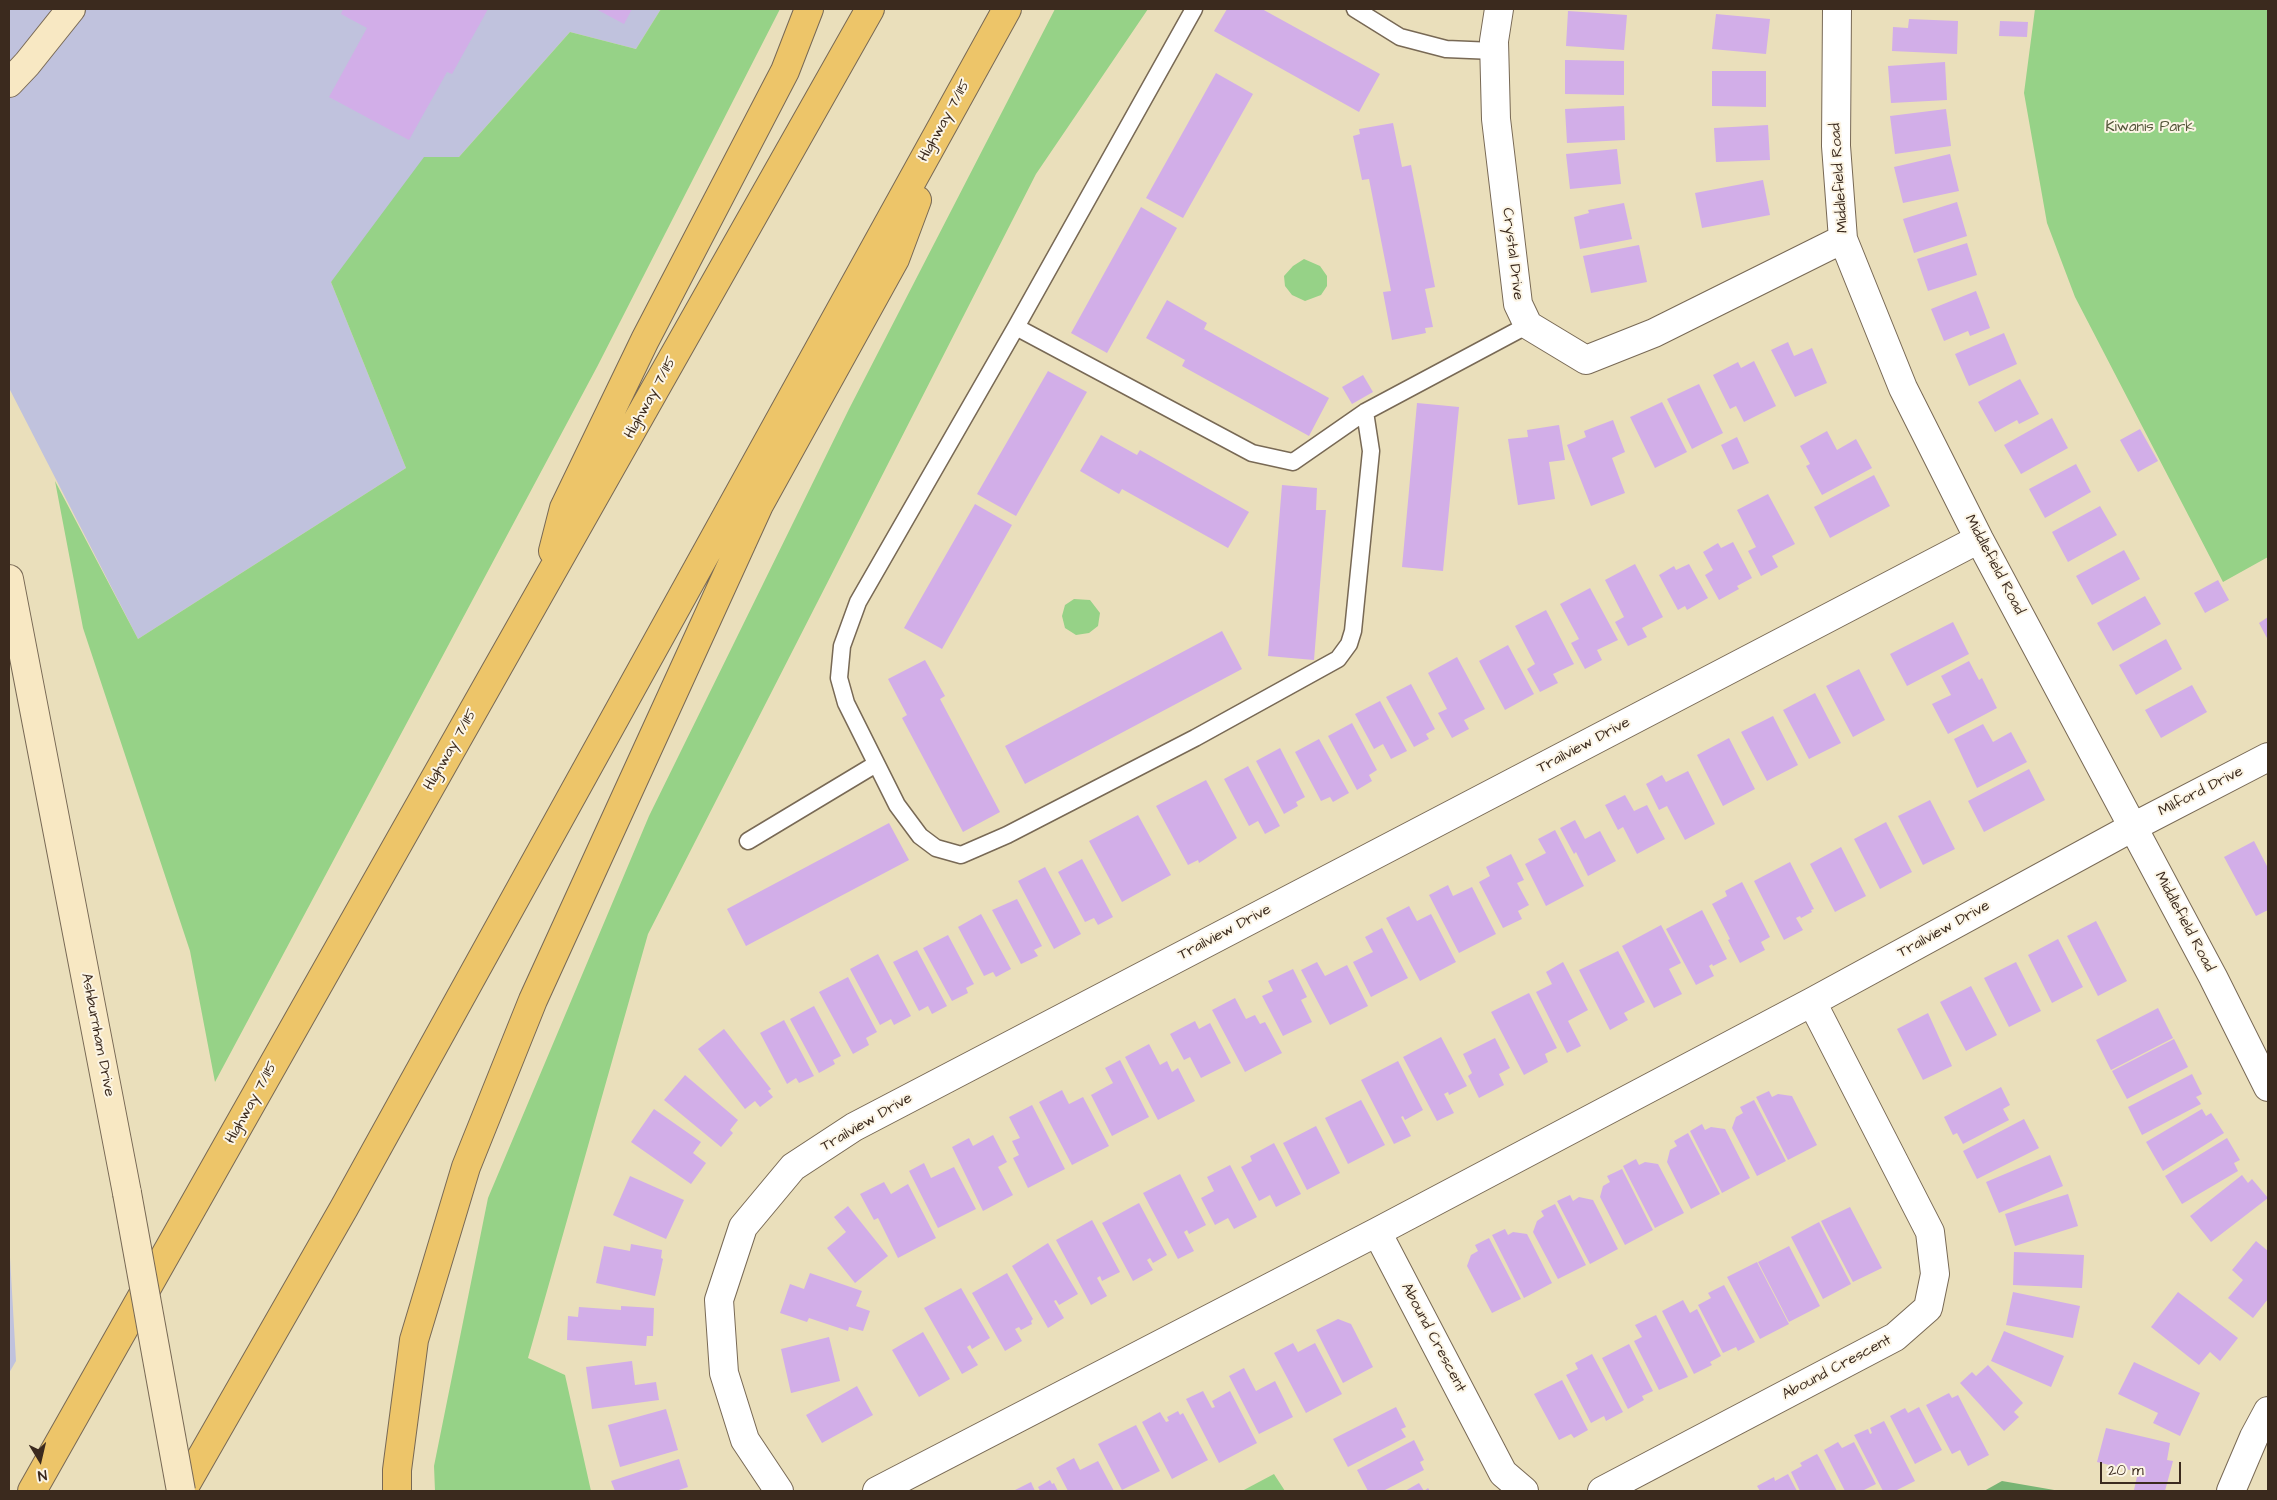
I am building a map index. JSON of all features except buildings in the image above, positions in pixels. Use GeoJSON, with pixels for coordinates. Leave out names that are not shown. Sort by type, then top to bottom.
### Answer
{"type":"FeatureCollection","features":[{"type":"Feature","properties":{"kind":"highway"},"geometry":{"type":"LineString","coordinates":[[542,590],[564,508],[645,340],[785,71],[809,9]]}},
{"type":"Feature","properties":{"kind":"highway","name":"Highway 7/115"},"geometry":{"type":"LineString","coordinates":[[32,1491],[870,9]]}},
{"type":"Feature","properties":{"kind":"highway","name":"Highway 7/115"},"geometry":{"type":"LineString","coordinates":[[182,1491],[349,1200],[1007,9]]}},
{"type":"Feature","properties":{"kind":"highway"},"geometry":{"type":"LineString","coordinates":[[397,1491],[414,1340],[466,1167],[532,1000],[759,505],[895,259],[949,114]]}},
{"type":"Feature","properties":{"kind":"main road"},"geometry":{"type":"LineString","coordinates":[[9,83],[27,64],[71,9]]}},
{"type":"Feature","properties":{"kind":"main road","name":"Ashburnham Drive"},"geometry":{"type":"LineString","coordinates":[[9,579],[127,1193],[182,1491]]}},
{"type":"Feature","properties":{"kind":"street","name":"Crystal Drive"},"geometry":{"type":"LineString","coordinates":[[1499,9],[1494,52],[1496,119],[1518,304],[1528,325]]}},
{"type":"Feature","properties":{"kind":"street","name":"Middlefield Road"},"geometry":{"type":"LineString","coordinates":[[1837,9],[1836,146],[1843,239],[1903,388],[1979,539],[2213,977],[2268,1086]]}},
{"type":"Feature","properties":{"kind":"street"},"geometry":{"type":"LineString","coordinates":[[1528,325],[1586,360],[1654,333],[1843,239]]}},
{"type":"Feature","properties":{"kind":"street","name":"Trailview Drive"},"geometry":{"type":"LineString","coordinates":[[779,1491],[745,1440],[742,1432],[724,1373],[719,1300],[743,1227],[793,1167],[854,1127],[1979,539]]}},
{"type":"Feature","properties":{"kind":"street","name":"Milford Drive"},"geometry":{"type":"LineString","coordinates":[[2133,827],[2268,757]]}},
{"type":"Feature","properties":{"kind":"street","name":"Trailview Drive"},"geometry":{"type":"LineString","coordinates":[[877,1491],[1377,1232],[1812,1002],[2133,827]]}},
{"type":"Feature","properties":{"kind":"street","name":"Abound Crescent"},"geometry":{"type":"LineString","coordinates":[[1602,1491],[1895,1337],[1928,1308],[1935,1274],[1930,1232],[1812,1002]]}},
{"type":"Feature","properties":{"kind":"street","name":"Abound Crescent"},"geometry":{"type":"LineString","coordinates":[[1377,1232],[1503,1472],[1524,1491]]}},
{"type":"Feature","properties":{"kind":"street"},"geometry":{"type":"LineString","coordinates":[[2231,1491],[2254,1437],[2268,1411]]}},
{"type":"Feature","properties":{"kind":"lane"},"geometry":{"type":"LineString","coordinates":[[1194,9],[1016,327],[858,602],[842,646],[839,678],[846,703],[896,805],[920,836],[936,848],[961,855],[1007,836],[1195,738],[1338,659],[1349,644],[1353,631],[1371,451],[1366,412]]}},
{"type":"Feature","properties":{"kind":"lane"},"geometry":{"type":"LineString","coordinates":[[1355,9],[1400,37],[1446,50],[1494,52]]}},
{"type":"Feature","properties":{"kind":"lane"},"geometry":{"type":"LineString","coordinates":[[1016,327],[1252,453],[1293,462],[1366,412],[1528,325]]}},
{"type":"Feature","properties":{"kind":"lane"},"geometry":{"type":"LineString","coordinates":[[748,841],[876,764]]}},
{"type":"Feature","properties":{"kind":"shaded area"},"geometry":{"type":"Polygon","coordinates":[[[9,9],[661,9],[636,49],[570,32],[459,157],[331,282],[406,468],[138,639],[9,388],[9,9]]]}},
{"type":"Feature","properties":{"kind":"shaded area"},"geometry":{"type":"Polygon","coordinates":[[[9,1240],[16,1361],[9,1373],[9,1240]]]}},
{"type":"Feature","properties":{"kind":"green space"},"geometry":{"type":"Polygon","coordinates":[[[661,9],[780,9],[597,367],[215,1082],[190,951],[83,628],[55,481],[138,639],[406,468],[331,282],[424,157],[459,157],[570,32],[636,49],[661,9]]]}},
{"type":"Feature","properties":{"kind":"green space"},"geometry":{"type":"Polygon","coordinates":[[[1055,9],[1148,9],[1036,174],[648,934],[528,1358],[565,1375],[591,1491],[435,1491],[434,1466],[488,1198],[649,816],[849,409],[1055,9]]]}},
{"type":"Feature","properties":{"kind":"green space","name":"Kiwanis Park"},"geometry":{"type":"Polygon","coordinates":[[[2035,9],[2268,9],[2268,557],[2223,582],[2075,297],[2047,223],[2024,93],[2035,9]]]}},
{"type":"Feature","properties":{"kind":"green space"},"geometry":{"type":"Polygon","coordinates":[[[1304,259],[1320,266],[1327,276],[1327,286],[1321,295],[1305,301],[1292,295],[1285,286],[1284,276],[1293,266],[1304,259]]]}},
{"type":"Feature","properties":{"kind":"green space"},"geometry":{"type":"Polygon","coordinates":[[[1074,599],[1090,600],[1100,613],[1098,626],[1089,633],[1076,635],[1065,628],[1062,616],[1065,605],[1074,599]]]}},
{"type":"Feature","properties":{"kind":"green space"},"geometry":{"type":"Polygon","coordinates":[[[1274,1474],[1285,1491],[1242,1491],[1274,1474]]]}},
{"type":"Feature","properties":{"kind":"green space"},"geometry":{"type":"Polygon","coordinates":[[[2002,1481],[2060,1491],[1984,1491],[2002,1481]]]}}]}
